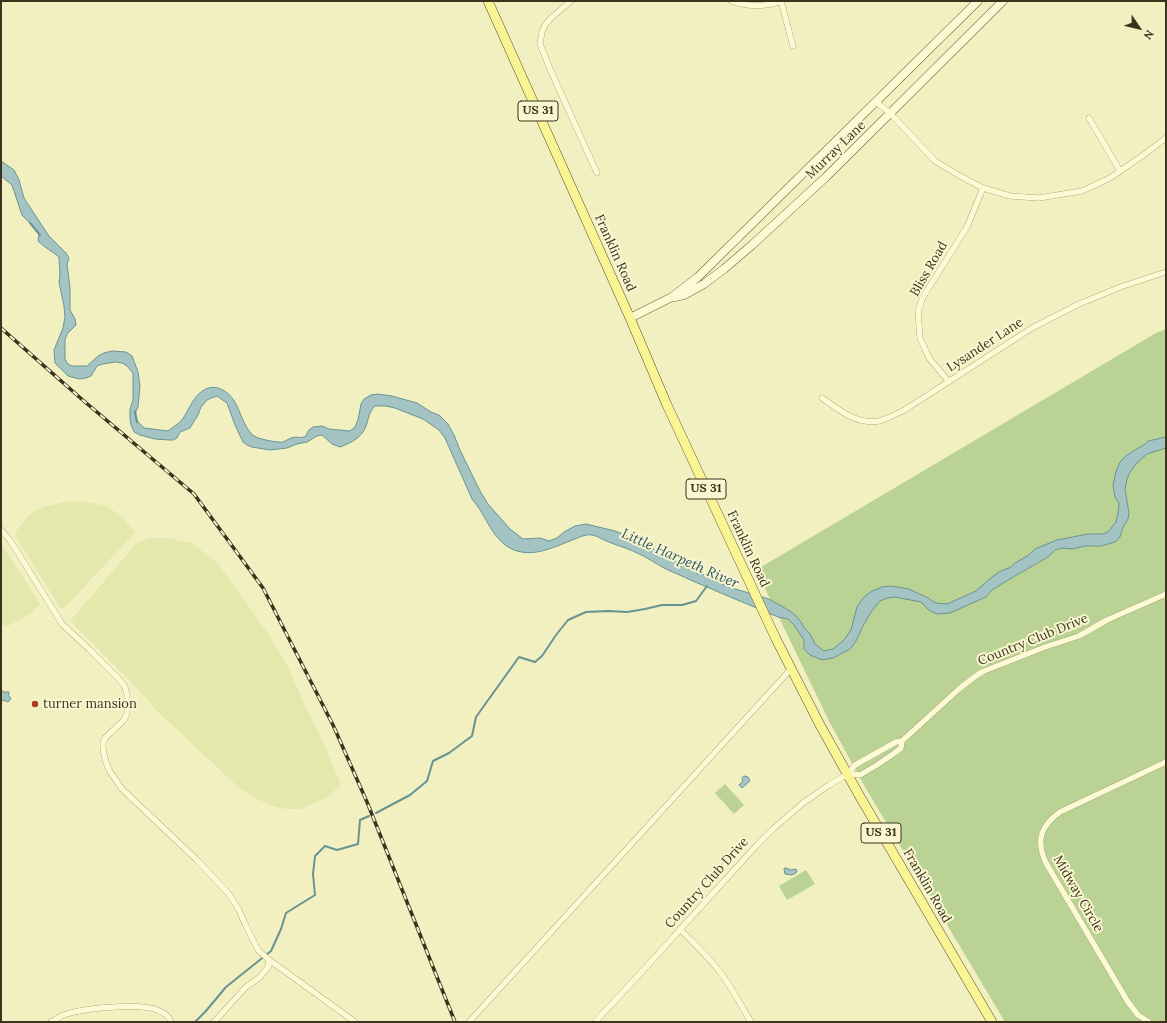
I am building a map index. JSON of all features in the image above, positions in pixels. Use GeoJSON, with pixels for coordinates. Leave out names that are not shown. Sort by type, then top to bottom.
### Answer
{"type":"FeatureCollection","features":[{"type":"Feature","properties":{"kind":"main road","name":"Franklin Road"},"geometry":{"type":"LineString","coordinates":[[489,1],[630,318],[667,405],[776,640],[820,725],[912,887],[992,1022]]}},
{"type":"Feature","properties":{"kind":"main road","name":"Murray Lane"},"geometry":{"type":"LineString","coordinates":[[630,318],[672,297],[698,277],[774,200],[978,1]]}},
{"type":"Feature","properties":{"kind":"main road","name":"Murray Lane"},"geometry":{"type":"LineString","coordinates":[[672,297],[684,295],[704,284],[752,245],[826,177],[1003,1]]}},
{"type":"Feature","properties":{"kind":"street"},"geometry":{"type":"LineString","coordinates":[[571,1],[550,18],[542,32],[540,44],[597,173]]}},
{"type":"Feature","properties":{"kind":"street"},"geometry":{"type":"LineString","coordinates":[[731,1],[742,5],[771,5],[782,1],[793,46]]}},
{"type":"Feature","properties":{"kind":"street"},"geometry":{"type":"LineString","coordinates":[[876,102],[890,113],[935,160],[960,176],[983,188],[1010,196],[1039,198],[1082,191],[1110,178],[1166,138]]}},
{"type":"Feature","properties":{"kind":"street"},"geometry":{"type":"LineString","coordinates":[[1089,118],[1120,171]]}},
{"type":"Feature","properties":{"kind":"street","name":"Bliss Road"},"geometry":{"type":"LineString","coordinates":[[949,382],[929,358],[920,338],[918,311],[923,297],[967,227],[983,188]]}},
{"type":"Feature","properties":{"kind":"street","name":"Lysander Lane"},"geometry":{"type":"LineString","coordinates":[[822,398],[839,410],[861,421],[880,421],[903,411],[1032,328],[1079,304],[1123,286],[1166,272]]}},
{"type":"Feature","properties":{"kind":"street"},"geometry":{"type":"LineString","coordinates":[[1,530],[10,540],[62,624],[125,686],[127,694],[127,714],[124,720],[105,738],[103,743],[105,759],[109,770],[122,789],[196,859],[229,894],[239,910],[258,950],[268,959],[355,1022]]}},
{"type":"Feature","properties":{"kind":"street","name":"Country Club Drive"},"geometry":{"type":"LineString","coordinates":[[594,1022],[640,974],[757,845],[802,803],[848,774],[855,765],[896,742],[902,741],[959,689],[977,675],[1045,647],[1079,636],[1107,620],[1166,594]]}},
{"type":"Feature","properties":{"kind":"street"},"geometry":{"type":"LineString","coordinates":[[469,1022],[791,669]]}},
{"type":"Feature","properties":{"kind":"street","name":"Country Club Drive"},"geometry":{"type":"LineString","coordinates":[[848,774],[860,775],[877,765],[901,748],[902,741]]}},
{"type":"Feature","properties":{"kind":"street","name":"Midway Circle"},"geometry":{"type":"LineString","coordinates":[[1149,1022],[1138,1015],[1128,1002],[1046,863],[1040,841],[1045,826],[1051,818],[1060,812],[1166,762]]}},
{"type":"Feature","properties":{"kind":"street"},"geometry":{"type":"LineString","coordinates":[[680,929],[709,958],[720,972],[751,1022]]}},
{"type":"Feature","properties":{"kind":"street"},"geometry":{"type":"LineString","coordinates":[[214,1022],[246,988],[259,978],[265,971],[268,966],[268,959]]}},
{"type":"Feature","properties":{"kind":"street"},"geometry":{"type":"LineString","coordinates":[[51,1022],[64,1014],[86,1010],[113,1007],[137,1007],[157,1010],[165,1014],[171,1022]]}},
{"type":"Feature","properties":{"kind":"green space"},"geometry":{"type":"Polygon","coordinates":[[[1166,329],[1166,1022],[1005,1022],[865,787],[830,723],[756,570],[1156,333],[1166,329]]]}},
{"type":"Feature","properties":{"kind":"green space"},"geometry":{"type":"Polygon","coordinates":[[[82,501],[106,506],[124,519],[135,533],[64,608],[60,608],[16,537],[16,531],[33,512],[44,507],[64,502],[82,501]]]}},
{"type":"Feature","properties":{"kind":"green space"},"geometry":{"type":"Polygon","coordinates":[[[149,538],[167,538],[191,543],[217,562],[267,632],[288,667],[322,739],[341,785],[326,798],[302,809],[285,809],[255,798],[237,786],[156,710],[138,689],[70,621],[136,544],[149,538]]]}},
{"type":"Feature","properties":{"kind":"green space"},"geometry":{"type":"Polygon","coordinates":[[[1,543],[40,604],[30,614],[8,626],[1,625],[1,543]]]}},
{"type":"Feature","properties":{"kind":"green space"},"geometry":{"type":"Polygon","coordinates":[[[725,784],[744,805],[734,814],[715,793],[725,784]]]}},
{"type":"Feature","properties":{"kind":"green space"},"geometry":{"type":"Polygon","coordinates":[[[806,870],[815,884],[787,900],[779,886],[806,870]]]}},
{"type":"Feature","properties":{"kind":"water"},"geometry":{"type":"Polygon","coordinates":[[[1,161],[14,170],[19,180],[24,198],[49,236],[69,258],[67,264],[70,288],[70,310],[75,319],[76,325],[67,334],[65,340],[65,359],[68,364],[72,366],[87,366],[98,356],[112,351],[126,352],[132,356],[138,372],[140,386],[138,407],[135,413],[136,419],[144,428],[168,431],[182,420],[192,403],[202,391],[212,387],[218,388],[231,397],[245,424],[254,436],[277,442],[283,442],[293,437],[304,437],[313,427],[322,426],[329,429],[350,431],[355,427],[358,420],[361,404],[364,399],[371,395],[378,394],[392,396],[417,403],[439,415],[448,424],[480,491],[488,504],[510,529],[523,539],[540,538],[549,541],[557,538],[575,526],[586,524],[615,531],[633,538],[698,574],[708,575],[713,580],[732,588],[769,599],[790,611],[801,622],[815,644],[824,651],[833,649],[844,640],[851,630],[857,607],[863,598],[872,591],[882,587],[891,586],[909,589],[936,603],[947,604],[976,591],[999,572],[1011,567],[1035,549],[1057,540],[1088,534],[1103,534],[1108,532],[1116,522],[1118,513],[1119,503],[1115,497],[1113,485],[1120,462],[1127,455],[1148,441],[1166,437],[1166,448],[1147,454],[1130,472],[1125,489],[1129,513],[1128,519],[1123,527],[1120,537],[1115,542],[1101,546],[1085,546],[1073,549],[1063,548],[1055,550],[1048,557],[992,590],[986,597],[950,613],[937,614],[930,611],[921,602],[895,597],[887,598],[880,601],[871,612],[856,641],[850,649],[833,658],[822,660],[810,655],[804,649],[804,640],[788,619],[778,617],[666,569],[634,551],[596,536],[583,536],[553,548],[530,553],[514,550],[506,546],[500,541],[472,499],[445,438],[439,430],[423,419],[395,408],[375,406],[363,432],[353,441],[340,447],[332,444],[322,435],[317,436],[307,442],[287,448],[270,450],[247,445],[243,442],[227,403],[217,396],[207,400],[201,407],[190,428],[180,432],[177,438],[173,440],[155,439],[134,432],[130,419],[130,409],[133,400],[133,373],[127,366],[122,363],[115,362],[103,364],[97,366],[91,376],[79,379],[68,376],[55,363],[54,350],[63,328],[65,317],[59,282],[59,257],[38,241],[39,233],[22,215],[12,185],[1,176],[1,161]]]}},
{"type":"Feature","properties":{"kind":"water"},"geometry":{"type":"Polygon","coordinates":[[[1,690],[4,692],[9,692],[8,694],[11,699],[8,702],[1,700],[1,690]]]}},
{"type":"Feature","properties":{"kind":"water"},"geometry":{"type":"Polygon","coordinates":[[[744,776],[748,777],[750,781],[742,788],[739,785],[743,781],[742,779],[744,776]]]}},
{"type":"Feature","properties":{"kind":"water"},"geometry":{"type":"Polygon","coordinates":[[[786,868],[791,870],[796,869],[797,871],[792,875],[785,874],[784,869],[786,868]]]}},
{"type":"Feature","properties":{"kind":"waterway","name":"Little Harpeth River"},"geometry":{"type":"LineString","coordinates":[[30,223],[40,235]]}},
{"type":"Feature","properties":{"kind":"waterway","name":"Little Harpeth River"},"geometry":{"type":"LineString","coordinates":[[135,411],[137,422]]}},
{"type":"Feature","properties":{"kind":"waterway"},"geometry":{"type":"LineString","coordinates":[[376,813],[410,795],[427,781],[433,761],[449,753],[472,736],[476,717],[519,657],[535,662],[542,656],[568,620],[586,612],[627,612],[662,605],[682,605],[696,601],[707,586]]}},
{"type":"Feature","properties":{"kind":"waterway"},"geometry":{"type":"LineString","coordinates":[[195,1022],[226,987],[271,951],[281,929],[286,913],[315,895],[313,874],[315,856],[325,846],[337,850],[358,844],[360,820],[369,816]]}},
{"type":"Feature","properties":{"kind":"railway"},"geometry":{"type":"LineString","coordinates":[[1,328],[85,402],[194,494],[263,588],[333,725],[367,802],[455,1022]]}},
{"type":"Feature","properties":{"kind":"place","name":"turner mansion"},"geometry":{"type":"Point","coordinates":[35,704]}}]}
